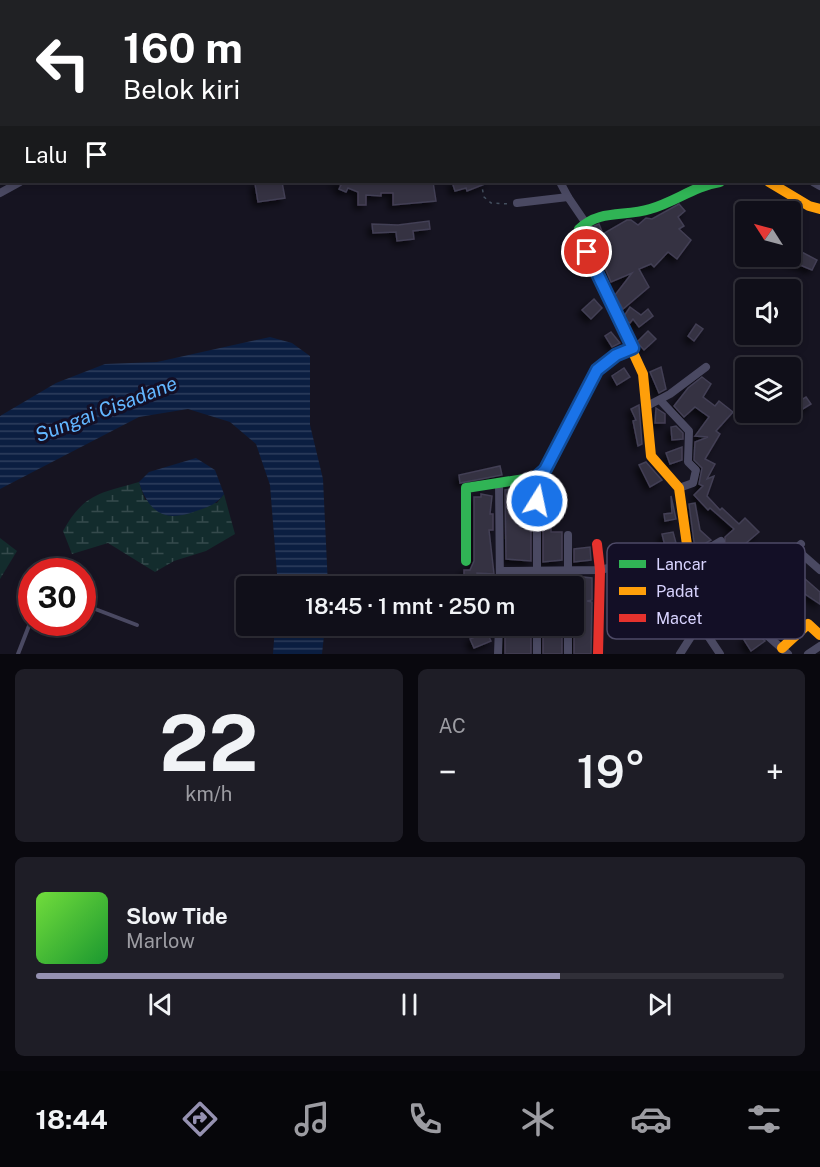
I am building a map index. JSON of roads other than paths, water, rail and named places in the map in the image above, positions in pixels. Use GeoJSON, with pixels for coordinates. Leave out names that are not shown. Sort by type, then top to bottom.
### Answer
{"type":"FeatureCollection","features":[{"type":"Feature","properties":{"kind":"street"},"geometry":{"type":"LineString","coordinates":[[0,193],[18,183]]}},
{"type":"Feature","properties":{"kind":"street"},"geometry":{"type":"LineString","coordinates":[[561,183],[585,222]]}},
{"type":"Feature","properties":{"kind":"street"},"geometry":{"type":"LineString","coordinates":[[686,543],[679,488],[651,456],[643,374],[633,348],[580,238],[579,229],[585,222],[603,214],[649,209],[696,185],[712,183]]}},
{"type":"Feature","properties":{"kind":"street"},"geometry":{"type":"LineString","coordinates":[[771,183],[809,206],[820,209]]}},
{"type":"Feature","properties":{"kind":"street"},"geometry":{"type":"LineString","coordinates":[[517,203],[568,197]]}},
{"type":"Feature","properties":{"kind":"street"},"geometry":{"type":"LineString","coordinates":[[466,561],[466,488],[537,477],[545,470],[597,370],[607,361],[633,348]]}},
{"type":"Feature","properties":{"kind":"street"},"geometry":{"type":"LineString","coordinates":[[646,406],[660,400],[706,367]]}},
{"type":"Feature","properties":{"kind":"street"},"geometry":{"type":"LineString","coordinates":[[660,400],[689,431],[688,461],[696,470],[693,483],[679,488]]}},
{"type":"Feature","properties":{"kind":"street"},"geometry":{"type":"LineString","coordinates":[[537,477],[537,576]]}},
{"type":"Feature","properties":{"kind":"street"},"geometry":{"type":"LineString","coordinates":[[499,482],[500,576]]}},
{"type":"Feature","properties":{"kind":"street"},"geometry":{"type":"LineString","coordinates":[[568,535],[568,576]]}},
{"type":"Feature","properties":{"kind":"street"},"geometry":{"type":"LineString","coordinates":[[716,543],[721,541]]}},
{"type":"Feature","properties":{"kind":"street"},"geometry":{"type":"LineString","coordinates":[[597,544],[600,570],[598,654]]}},
{"type":"Feature","properties":{"kind":"street"},"geometry":{"type":"LineString","coordinates":[[805,553],[820,570]]}},
{"type":"Feature","properties":{"kind":"street"},"geometry":{"type":"LineString","coordinates":[[500,571],[607,568]]}},
{"type":"Feature","properties":{"kind":"street"},"geometry":{"type":"LineString","coordinates":[[805,628],[808,624],[820,635]]}},
{"type":"Feature","properties":{"kind":"street"},"geometry":{"type":"LineString","coordinates":[[498,654],[499,636]]}},
{"type":"Feature","properties":{"kind":"street"},"geometry":{"type":"LineString","coordinates":[[537,636],[537,654]]}},
{"type":"Feature","properties":{"kind":"street"},"geometry":{"type":"LineString","coordinates":[[568,636],[568,654]]}},
{"type":"Feature","properties":{"kind":"street"},"geometry":{"type":"LineString","coordinates":[[680,654],[688,639]]}},
{"type":"Feature","properties":{"kind":"street"},"geometry":{"type":"LineString","coordinates":[[708,639],[720,654]]}},
{"type":"Feature","properties":{"kind":"street"},"geometry":{"type":"LineString","coordinates":[[771,639],[785,651],[795,639]]}},
{"type":"Feature","properties":{"kind":"street"},"geometry":{"type":"LineString","coordinates":[[808,654],[820,646]]}},
{"type":"Feature","properties":{"kind":"lane"},"geometry":{"type":"LineString","coordinates":[[96,609],[137,625]]}},
{"type":"Feature","properties":{"kind":"lane"},"geometry":{"type":"LineString","coordinates":[[18,654],[25,636]]}},
{"type":"Feature","properties":{"kind":"water","name":"Sungai Cisadane"},"geometry":{"type":"Polygon","coordinates":[[[270,337],[292,343],[310,356],[310,425],[323,479],[328,576],[277,576],[270,485],[256,444],[230,422],[188,409],[139,417],[0,489],[0,416],[56,383],[105,364],[157,362],[270,337]]]}},
{"type":"Feature","properties":{"kind":"water"},"geometry":{"type":"Polygon","coordinates":[[[196,458],[215,470],[224,494],[221,498],[208,507],[175,516],[160,513],[153,508],[139,482],[149,472],[196,458]]]}},
{"type":"Feature","properties":{"kind":"water"},"geometry":{"type":"Polygon","coordinates":[[[274,636],[324,636],[322,654],[273,654],[274,636]]]}}]}
